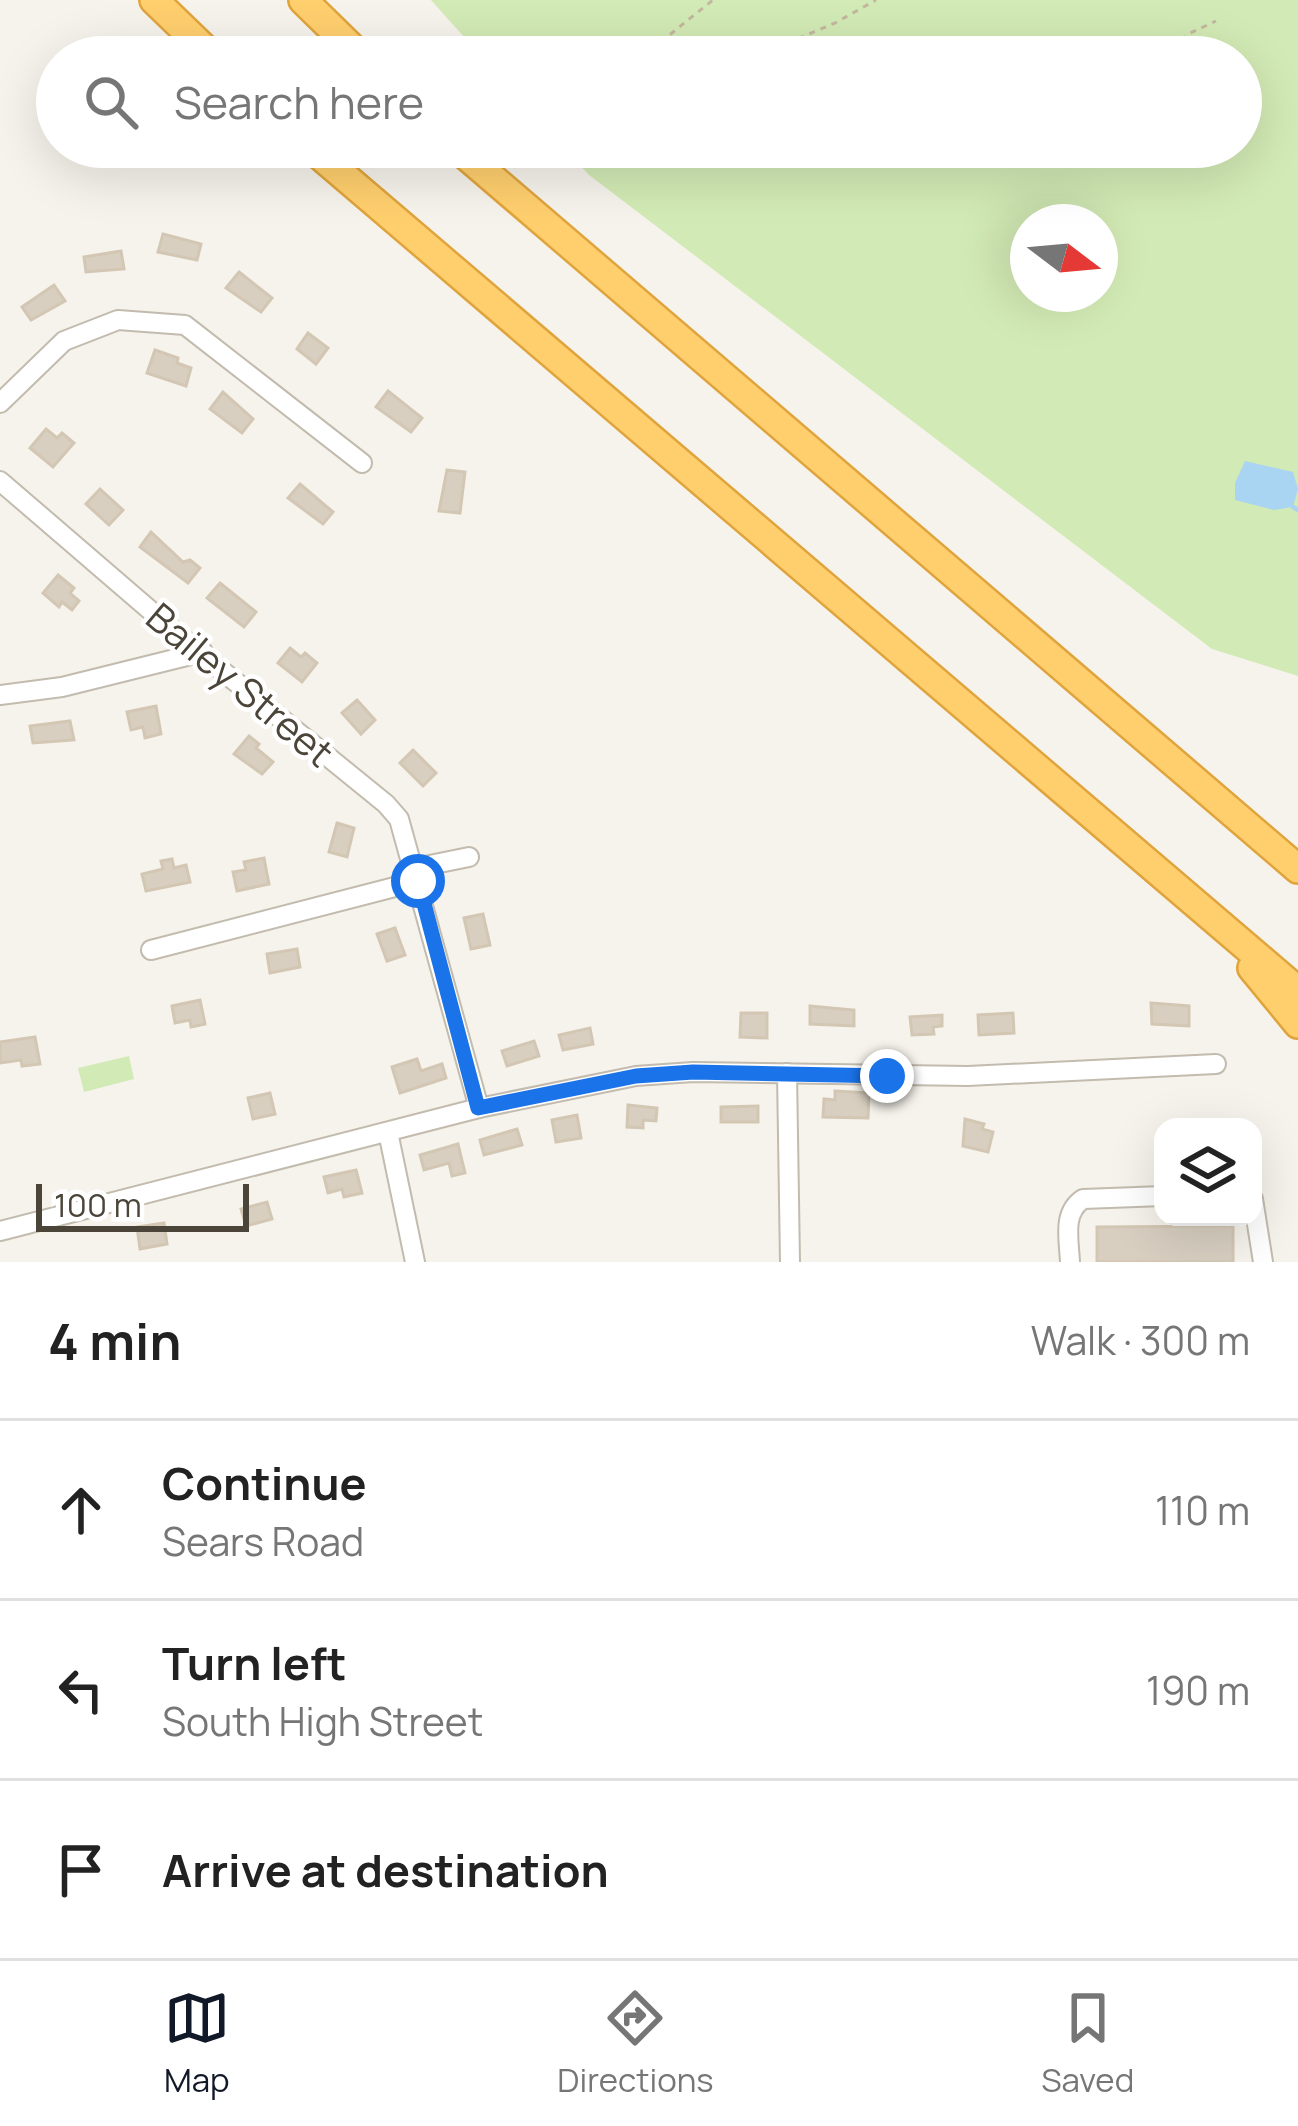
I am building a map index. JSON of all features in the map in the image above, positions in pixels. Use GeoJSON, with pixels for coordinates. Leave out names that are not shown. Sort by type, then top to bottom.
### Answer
{"type":"FeatureCollection","features":[{"type":"Feature","properties":{"kind":"highway"},"geometry":{"type":"LineString","coordinates":[[154,0],[191,36]]}},
{"type":"Feature","properties":{"kind":"highway"},"geometry":{"type":"LineString","coordinates":[[303,0],[340,36]]}},
{"type":"Feature","properties":{"kind":"highway"},"geometry":{"type":"LineString","coordinates":[[335,168],[1298,991]]}},
{"type":"Feature","properties":{"kind":"highway"},"geometry":{"type":"LineString","coordinates":[[480,168],[1298,869]]}},
{"type":"Feature","properties":{"kind":"highway"},"geometry":{"type":"LineString","coordinates":[[1212,917],[1298,1024]]}},
{"type":"Feature","properties":{"kind":"street"},"geometry":{"type":"LineString","coordinates":[[0,403],[64,341],[118,320],[185,325],[362,463]]}},
{"type":"Feature","properties":{"kind":"street","name":"Bailey Street"},"geometry":{"type":"LineString","coordinates":[[0,481],[386,804],[398,819],[478,1108]]}},
{"type":"Feature","properties":{"kind":"street"},"geometry":{"type":"LineString","coordinates":[[0,695],[62,687],[202,652]]}},
{"type":"Feature","properties":{"kind":"street"},"geometry":{"type":"LineString","coordinates":[[151,950],[469,857]]}},
{"type":"Feature","properties":{"kind":"street"},"geometry":{"type":"LineString","coordinates":[[0,1231],[478,1108],[636,1076],[968,1076],[1216,1064]]}},
{"type":"Feature","properties":{"kind":"street"},"geometry":{"type":"LineString","coordinates":[[787,1073],[790,1262]]}},
{"type":"Feature","properties":{"kind":"street"},"geometry":{"type":"LineString","coordinates":[[388,1132],[415,1262]]}},
{"type":"Feature","properties":{"kind":"street"},"geometry":{"type":"LineString","coordinates":[[1070,1262],[1068,1219],[1073,1206],[1083,1199],[1154,1196]]}},
{"type":"Feature","properties":{"kind":"street"},"geometry":{"type":"LineString","coordinates":[[1258,1226],[1264,1262]]}},
{"type":"Feature","properties":{"kind":"path"},"geometry":{"type":"LineString","coordinates":[[668,36],[713,0]]}},
{"type":"Feature","properties":{"kind":"path"},"geometry":{"type":"LineString","coordinates":[[805,36],[876,0]]}},
{"type":"Feature","properties":{"kind":"path"},"geometry":{"type":"LineString","coordinates":[[1187,36],[1216,21]]}},
{"type":"Feature","properties":{"kind":"green space"},"geometry":{"type":"Polygon","coordinates":[[[431,0],[1298,0],[1298,676],[1212,649],[582,168],[1262,168],[1262,36],[463,36],[431,0]]]}},
{"type":"Feature","properties":{"kind":"green space"},"geometry":{"type":"Polygon","coordinates":[[[129,1056],[134,1079],[84,1092],[78,1068],[129,1056]]]}},
{"type":"Feature","properties":{"kind":"water"},"geometry":{"type":"Polygon","coordinates":[[[1245,461],[1293,472],[1298,489],[1293,507],[1274,510],[1235,500],[1235,483],[1245,461]]]}},
{"type":"Feature","properties":{"kind":"building"},"geometry":{"type":"Polygon","coordinates":[[[163,234],[201,244],[197,260],[158,252],[163,234]]]}},
{"type":"Feature","properties":{"kind":"building"},"geometry":{"type":"Polygon","coordinates":[[[121,251],[124,269],[86,272],[84,257],[121,251]]]}},
{"type":"Feature","properties":{"kind":"building"},"geometry":{"type":"Polygon","coordinates":[[[239,272],[272,298],[261,312],[226,288],[239,272]]]}},
{"type":"Feature","properties":{"kind":"building"},"geometry":{"type":"Polygon","coordinates":[[[54,285],[65,301],[31,320],[22,307],[54,285]]]}},
{"type":"Feature","properties":{"kind":"building"},"geometry":{"type":"Polygon","coordinates":[[[308,333],[328,348],[316,364],[297,349],[308,333]]]}},
{"type":"Feature","properties":{"kind":"building"},"geometry":{"type":"Polygon","coordinates":[[[155,350],[191,368],[186,386],[147,373],[155,350]]]}},
{"type":"Feature","properties":{"kind":"building"},"geometry":{"type":"Polygon","coordinates":[[[388,391],[422,418],[411,432],[376,407],[388,391]]]}},
{"type":"Feature","properties":{"kind":"building"},"geometry":{"type":"Polygon","coordinates":[[[223,392],[253,419],[242,433],[210,409],[223,392]]]}},
{"type":"Feature","properties":{"kind":"building"},"geometry":{"type":"Polygon","coordinates":[[[46,429],[74,443],[53,467],[30,448],[46,429]]]}},
{"type":"Feature","properties":{"kind":"building"},"geometry":{"type":"Polygon","coordinates":[[[447,470],[465,472],[460,513],[439,511],[447,470]]]}},
{"type":"Feature","properties":{"kind":"building"},"geometry":{"type":"Polygon","coordinates":[[[300,484],[333,512],[323,524],[288,498],[300,484]]]}},
{"type":"Feature","properties":{"kind":"building"},"geometry":{"type":"Polygon","coordinates":[[[100,489],[123,510],[109,525],[86,504],[100,489]]]}},
{"type":"Feature","properties":{"kind":"building"},"geometry":{"type":"Polygon","coordinates":[[[151,532],[183,562],[190,560],[200,568],[188,583],[140,547],[151,532]]]}},
{"type":"Feature","properties":{"kind":"building"},"geometry":{"type":"Polygon","coordinates":[[[58,575],[74,588],[70,593],[79,601],[72,610],[62,602],[59,607],[43,593],[58,575]]]}},
{"type":"Feature","properties":{"kind":"building"},"geometry":{"type":"Polygon","coordinates":[[[220,583],[256,612],[244,627],[207,598],[220,583]]]}},
{"type":"Feature","properties":{"kind":"building"},"geometry":{"type":"Polygon","coordinates":[[[290,648],[317,663],[302,682],[278,663],[290,648]]]}},
{"type":"Feature","properties":{"kind":"building"},"geometry":{"type":"Polygon","coordinates":[[[357,700],[375,720],[361,734],[342,713],[357,700]]]}},
{"type":"Feature","properties":{"kind":"building"},"geometry":{"type":"Polygon","coordinates":[[[156,706],[161,734],[145,738],[143,727],[131,730],[127,712],[156,706]]]}},
{"type":"Feature","properties":{"kind":"building"},"geometry":{"type":"Polygon","coordinates":[[[70,721],[74,740],[33,743],[30,726],[70,721]]]}},
{"type":"Feature","properties":{"kind":"building"},"geometry":{"type":"Polygon","coordinates":[[[249,736],[273,762],[262,774],[234,754],[249,736]]]}},
{"type":"Feature","properties":{"kind":"building"},"geometry":{"type":"Polygon","coordinates":[[[413,750],[436,773],[423,786],[400,763],[413,750]]]}},
{"type":"Feature","properties":{"kind":"building"},"geometry":{"type":"Polygon","coordinates":[[[337,823],[354,828],[347,857],[329,852],[337,823]]]}},
{"type":"Feature","properties":{"kind":"building"},"geometry":{"type":"Polygon","coordinates":[[[264,858],[269,884],[237,891],[233,872],[246,870],[244,862],[264,858]]]}},
{"type":"Feature","properties":{"kind":"building"},"geometry":{"type":"Polygon","coordinates":[[[172,859],[174,868],[186,865],[190,882],[146,891],[142,874],[163,869],[161,861],[172,859]]]}},
{"type":"Feature","properties":{"kind":"building"},"geometry":{"type":"Polygon","coordinates":[[[483,914],[490,945],[471,949],[464,918],[483,914]]]}},
{"type":"Feature","properties":{"kind":"building"},"geometry":{"type":"Polygon","coordinates":[[[395,928],[405,955],[387,961],[377,934],[395,928]]]}},
{"type":"Feature","properties":{"kind":"building"},"geometry":{"type":"Polygon","coordinates":[[[297,949],[300,967],[270,973],[267,954],[297,949]]]}},
{"type":"Feature","properties":{"kind":"building"},"geometry":{"type":"Polygon","coordinates":[[[200,1000],[205,1024],[175,1023],[172,1006],[200,1000]]]}},
{"type":"Feature","properties":{"kind":"building"},"geometry":{"type":"Polygon","coordinates":[[[1151,1003],[1189,1006],[1189,1026],[1152,1024],[1151,1003]]]}},
{"type":"Feature","properties":{"kind":"building"},"geometry":{"type":"Polygon","coordinates":[[[810,1006],[854,1010],[854,1026],[810,1024],[810,1006]]]}},
{"type":"Feature","properties":{"kind":"building"},"geometry":{"type":"Polygon","coordinates":[[[741,1013],[767,1013],[767,1038],[740,1037],[741,1013]]]}},
{"type":"Feature","properties":{"kind":"building"},"geometry":{"type":"Polygon","coordinates":[[[1013,1013],[1014,1033],[979,1035],[978,1015],[1013,1013]]]}},
{"type":"Feature","properties":{"kind":"building"},"geometry":{"type":"Polygon","coordinates":[[[942,1015],[942,1026],[933,1027],[934,1034],[912,1035],[910,1017],[942,1015]]]}},
{"type":"Feature","properties":{"kind":"building"},"geometry":{"type":"Polygon","coordinates":[[[590,1028],[593,1044],[563,1050],[559,1035],[590,1028]]]}},
{"type":"Feature","properties":{"kind":"building"},"geometry":{"type":"Polygon","coordinates":[[[35,1037],[40,1064],[0,1063],[0,1042],[35,1037]]]}},
{"type":"Feature","properties":{"kind":"building"},"geometry":{"type":"Polygon","coordinates":[[[534,1041],[539,1056],[507,1066],[502,1051],[534,1041]]]}},
{"type":"Feature","properties":{"kind":"building"},"geometry":{"type":"Polygon","coordinates":[[[417,1059],[421,1071],[442,1064],[446,1078],[400,1093],[392,1067],[417,1059]]]}},
{"type":"Feature","properties":{"kind":"building"},"geometry":{"type":"Polygon","coordinates":[[[835,1091],[869,1093],[868,1118],[823,1117],[824,1099],[835,1100],[835,1091]]]}},
{"type":"Feature","properties":{"kind":"building"},"geometry":{"type":"Polygon","coordinates":[[[270,1093],[275,1114],[253,1119],[248,1098],[270,1093]]]}},
{"type":"Feature","properties":{"kind":"building"},"geometry":{"type":"Polygon","coordinates":[[[628,1105],[657,1108],[656,1121],[643,1120],[643,1128],[627,1127],[628,1105]]]}},
{"type":"Feature","properties":{"kind":"building"},"geometry":{"type":"Polygon","coordinates":[[[758,1106],[758,1122],[721,1122],[721,1107],[758,1106]]]}},
{"type":"Feature","properties":{"kind":"building"},"geometry":{"type":"Polygon","coordinates":[[[577,1115],[581,1138],[556,1142],[552,1120],[577,1115]]]}},
{"type":"Feature","properties":{"kind":"building"},"geometry":{"type":"Polygon","coordinates":[[[965,1119],[993,1132],[988,1152],[963,1146],[965,1119]]]}},
{"type":"Feature","properties":{"kind":"building"},"geometry":{"type":"Polygon","coordinates":[[[517,1129],[522,1145],[484,1155],[480,1140],[517,1129]]]}},
{"type":"Feature","properties":{"kind":"building"},"geometry":{"type":"Polygon","coordinates":[[[458,1144],[465,1173],[452,1176],[449,1163],[424,1170],[420,1155],[458,1144]]]}},
{"type":"Feature","properties":{"kind":"building"},"geometry":{"type":"Polygon","coordinates":[[[356,1170],[362,1193],[344,1197],[342,1189],[328,1193],[324,1177],[356,1170]]]}},
{"type":"Feature","properties":{"kind":"building"},"geometry":{"type":"Polygon","coordinates":[[[267,1202],[272,1219],[246,1226],[241,1209],[267,1202]]]}},
{"type":"Feature","properties":{"kind":"building"},"geometry":{"type":"Polygon","coordinates":[[[164,1223],[167,1244],[140,1249],[137,1227],[164,1223]]]}},
{"type":"Feature","properties":{"kind":"building"},"geometry":{"type":"Polygon","coordinates":[[[1233,1226],[1233,1262],[1097,1262],[1097,1227],[1233,1226]]]}},
{"type":"Feature","properties":{"kind":"waterway"},"geometry":{"type":"LineString","coordinates":[[1293,507],[1298,510]]}},
{"type":"Feature","properties":{"kind":"route"},"geometry":{"type":"LineString","coordinates":[[418,881],[478,1108],[636,1076],[693,1072],[887,1076]]}}]}
